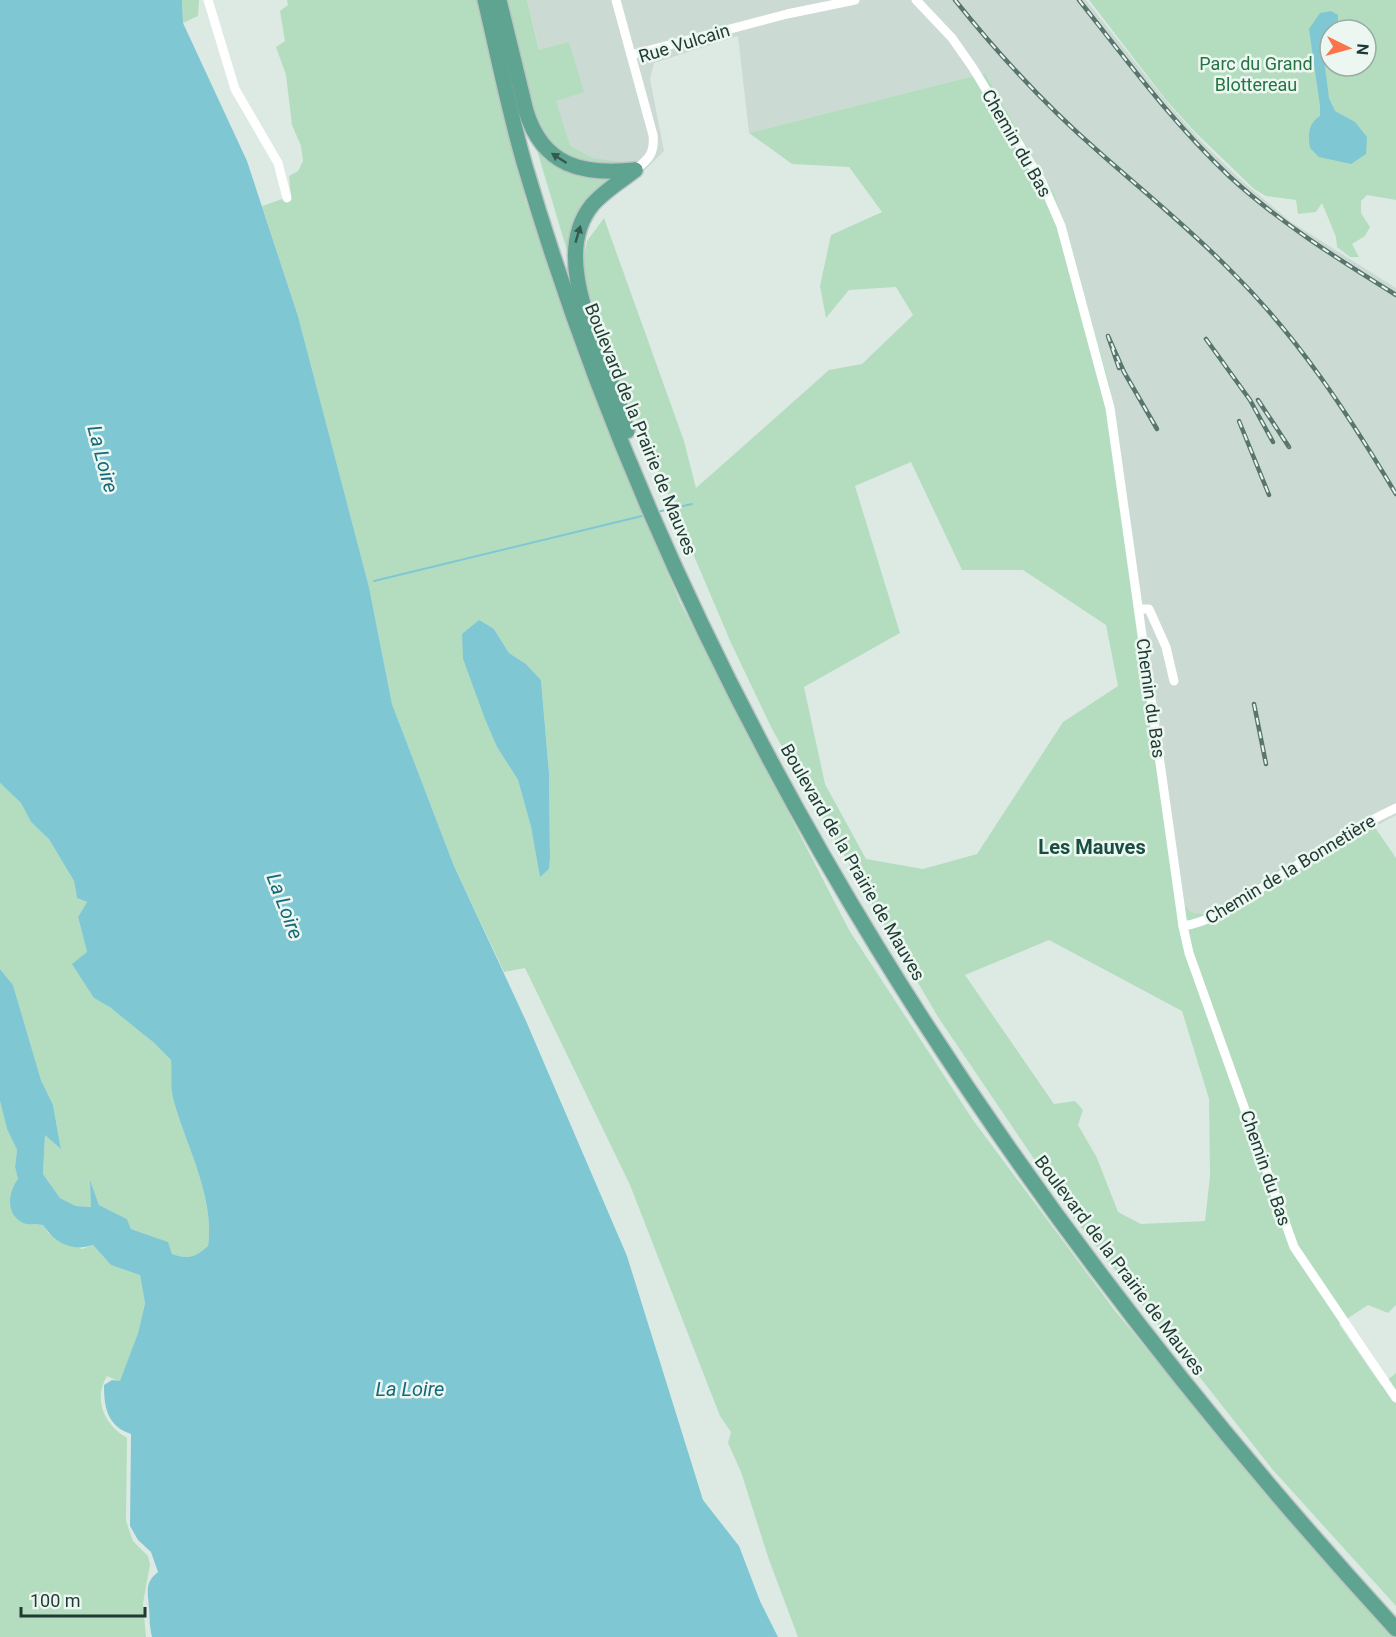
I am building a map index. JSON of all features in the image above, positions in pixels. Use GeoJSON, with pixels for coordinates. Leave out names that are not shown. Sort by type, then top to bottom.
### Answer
{"type":"FeatureCollection","features":[{"type":"Feature","properties":{"kind":"main road","name":"Boulevard de la Prairie de Mauves"},"geometry":{"type":"LineString","coordinates":[[485,0],[524,162],[566,294],[599,386],[652,515],[693,606],[788,791],[903,990],[956,1073],[1079,1248],[1211,1416],[1396,1629]]}},
{"type":"Feature","properties":{"kind":"main road","name":"Boulevard de la Prairie de Mauves"},"geometry":{"type":"LineString","coordinates":[[497,0],[525,130],[574,292],[627,431],[701,600],[767,733],[874,924],[958,1059],[1030,1165],[1150,1325],[1218,1411],[1396,1614]]}},
{"type":"Feature","properties":{"kind":"main road"},"geometry":{"type":"LineString","coordinates":[[497,0],[530,127],[543,146],[562,161],[586,170],[607,173],[635,170]]}},
{"type":"Feature","properties":{"kind":"main road"},"geometry":{"type":"LineString","coordinates":[[627,431],[580,291],[575,248],[580,226],[592,205],[635,170]]}},
{"type":"Feature","properties":{"kind":"street"},"geometry":{"type":"LineString","coordinates":[[208,0],[236,89],[278,163],[287,198]]}},
{"type":"Feature","properties":{"kind":"street"},"geometry":{"type":"LineString","coordinates":[[616,0],[631,55]]}},
{"type":"Feature","properties":{"kind":"street","name":"Rue Vulcain"},"geometry":{"type":"LineString","coordinates":[[635,170],[649,159],[654,149],[653,135],[631,55],[787,14],[855,0]]}},
{"type":"Feature","properties":{"kind":"street","name":"Chemin du Bas"},"geometry":{"type":"LineString","coordinates":[[916,0],[952,38],[973,68],[1042,182],[1056,215],[1110,408],[1183,926],[1195,970],[1294,1247],[1396,1398]]}},
{"type":"Feature","properties":{"kind":"street"},"geometry":{"type":"LineString","coordinates":[[1138,609],[1149,609],[1155,619],[1174,681]]}},
{"type":"Feature","properties":{"kind":"street","name":"Chemin de la Bonnetière"},"geometry":{"type":"LineString","coordinates":[[1183,926],[1203,922],[1350,833],[1396,808]]}},
{"type":"Feature","properties":{"kind":"shaded area"},"geometry":{"type":"Polygon","coordinates":[[[527,0],[1086,0],[1166,101],[1202,142],[1242,181],[1291,222],[1396,288],[1396,815],[1303,867],[1268,876],[1207,914],[1196,914],[1188,910],[1184,904],[1110,385],[1055,195],[985,73],[749,133],[738,36],[654,63],[650,79],[664,151],[638,177],[567,161],[527,0]]]}},
{"type":"Feature","properties":{"kind":"green space"},"geometry":{"type":"Polygon","coordinates":[[[182,0],[199,0],[198,16],[183,23],[182,0]]]}},
{"type":"Feature","properties":{"kind":"green space"},"geometry":{"type":"Polygon","coordinates":[[[287,0],[480,0],[528,190],[525,199],[611,438],[680,602],[849,930],[973,1120],[1116,1312],[1331,1569],[1392,1637],[798,1637],[769,1560],[741,1472],[728,1443],[731,1432],[720,1416],[630,1185],[525,968],[504,972],[454,866],[392,704],[369,587],[298,316],[262,206],[291,196],[289,176],[298,171],[303,161],[301,146],[292,125],[286,75],[276,47],[285,41],[280,11],[288,5],[287,0]],[[494,629],[463,659],[497,747],[518,780],[531,827],[540,876],[549,869],[550,859],[549,773],[541,680],[526,664],[509,653],[494,629]]]}},
{"type":"Feature","properties":{"kind":"green space"},"geometry":{"type":"Polygon","coordinates":[[[502,0],[527,0],[539,50],[569,42],[584,92],[556,101],[570,146],[592,158],[622,162],[622,165],[567,162],[533,123],[502,0]]]}},
{"type":"Feature","properties":{"kind":"green space","name":"Parc du Grand Blottereau"},"geometry":{"type":"Polygon","coordinates":[[[1089,0],[1396,0],[1396,200],[1367,195],[1361,201],[1361,213],[1370,227],[1365,236],[1352,244],[1359,257],[1350,257],[1337,247],[1336,237],[1322,203],[1316,212],[1298,214],[1296,200],[1266,196],[1254,189],[1195,132],[1166,100],[1089,0]]]}},
{"type":"Feature","properties":{"kind":"green space"},"geometry":{"type":"Polygon","coordinates":[[[985,73],[1055,195],[1110,385],[1184,904],[1194,913],[1207,914],[1295,860],[1304,867],[1374,826],[1396,858],[1396,1305],[1388,1313],[1368,1305],[1339,1324],[1381,1385],[1396,1373],[1396,1606],[1273,1470],[1074,1218],[938,1017],[772,729],[731,643],[612,363],[581,270],[587,241],[604,218],[684,441],[696,488],[829,370],[862,364],[913,315],[896,287],[849,290],[826,318],[820,286],[831,235],[882,212],[849,167],[792,164],[749,133],[985,73]],[[911,462],[855,486],[900,633],[804,687],[825,784],[866,859],[923,869],[977,854],[1063,722],[1118,686],[1106,625],[1023,570],[962,570],[911,462]],[[1049,940],[965,975],[1054,1104],[1075,1101],[1083,1110],[1078,1125],[1097,1158],[1118,1212],[1141,1224],[1205,1221],[1210,1176],[1209,1099],[1182,1011],[1049,940]]]}},
{"type":"Feature","properties":{"kind":"green space"},"geometry":{"type":"Polygon","coordinates":[[[536,147],[555,162],[622,174],[599,192],[570,254],[568,254],[536,147]]]}},
{"type":"Feature","properties":{"kind":"green space"},"geometry":{"type":"Polygon","coordinates":[[[0,783],[21,803],[31,822],[49,838],[74,881],[77,898],[87,902],[78,917],[87,952],[94,998],[135,1026],[171,1060],[174,1102],[204,1191],[207,1210],[208,1246],[195,1255],[183,1257],[172,1254],[167,1242],[131,1229],[127,1219],[99,1205],[91,1183],[91,1207],[76,1206],[60,1198],[43,1174],[45,1134],[61,1148],[53,1105],[41,1080],[13,985],[0,969],[0,783]]]}},
{"type":"Feature","properties":{"kind":"green space"},"geometry":{"type":"Polygon","coordinates":[[[0,1101],[7,1129],[17,1150],[15,1167],[18,1179],[11,1193],[10,1204],[30,1224],[43,1225],[48,1233],[82,1249],[93,1245],[111,1265],[140,1274],[145,1302],[138,1333],[120,1382],[107,1376],[103,1385],[101,1402],[103,1411],[112,1426],[127,1438],[126,1521],[133,1541],[148,1556],[150,1565],[143,1603],[146,1637],[0,1637],[0,1101]]]}},
{"type":"Feature","properties":{"kind":"water","name":"La Loire"},"geometry":{"type":"Polygon","coordinates":[[[0,0],[182,0],[183,23],[247,161],[298,316],[369,587],[392,704],[454,866],[526,1021],[627,1256],[703,1500],[739,1546],[760,1601],[778,1637],[152,1637],[148,1588],[158,1572],[151,1552],[138,1540],[130,1526],[131,1434],[117,1426],[108,1415],[104,1393],[104,1385],[112,1380],[120,1381],[138,1333],[145,1303],[140,1275],[111,1265],[93,1245],[78,1247],[65,1244],[53,1237],[43,1225],[27,1224],[17,1219],[11,1209],[10,1196],[18,1179],[15,1167],[17,1150],[7,1129],[0,1101],[0,969],[13,985],[41,1080],[53,1105],[61,1149],[45,1135],[43,1174],[60,1198],[76,1206],[91,1207],[90,1180],[99,1205],[127,1219],[131,1229],[168,1242],[172,1254],[183,1257],[192,1256],[208,1246],[209,1228],[204,1191],[173,1097],[171,1060],[153,1042],[111,1008],[94,998],[72,964],[87,952],[78,917],[87,902],[77,898],[74,881],[49,839],[31,822],[21,803],[0,783],[0,0]]]}},
{"type":"Feature","properties":{"kind":"water"},"geometry":{"type":"Polygon","coordinates":[[[1331,11],[1338,15],[1338,18],[1318,18],[1318,78],[1326,78],[1329,98],[1335,111],[1355,122],[1367,137],[1366,154],[1351,164],[1319,157],[1310,148],[1310,130],[1313,122],[1320,116],[1320,106],[1309,29],[1320,13],[1331,11]]]}},
{"type":"Feature","properties":{"kind":"water"},"geometry":{"type":"Polygon","coordinates":[[[479,620],[494,629],[509,653],[526,664],[541,680],[549,773],[550,859],[549,869],[540,877],[531,827],[518,780],[497,747],[463,659],[462,634],[479,620]]]}},
{"type":"Feature","properties":{"kind":"waterway"},"geometry":{"type":"LineString","coordinates":[[657,512],[692,504]]}},
{"type":"Feature","properties":{"kind":"waterway"},"geometry":{"type":"LineString","coordinates":[[374,581],[646,515]]}},
{"type":"Feature","properties":{"kind":"railway"},"geometry":{"type":"LineString","coordinates":[[955,0],[1006,60],[1060,117],[1199,240],[1255,296],[1321,377],[1396,494]]}},
{"type":"Feature","properties":{"kind":"railway"},"geometry":{"type":"LineString","coordinates":[[1079,0],[1170,113],[1229,176],[1289,225],[1396,295]]}},
{"type":"Feature","properties":{"kind":"railway"},"geometry":{"type":"LineString","coordinates":[[1119,368],[1108,336],[1124,372],[1157,429]]}},
{"type":"Feature","properties":{"kind":"railway"},"geometry":{"type":"LineString","coordinates":[[1206,339],[1250,400],[1273,442]]}},
{"type":"Feature","properties":{"kind":"railway"},"geometry":{"type":"LineString","coordinates":[[1258,400],[1289,447]]}},
{"type":"Feature","properties":{"kind":"railway"},"geometry":{"type":"LineString","coordinates":[[1239,421],[1269,495]]}},
{"type":"Feature","properties":{"kind":"railway"},"geometry":{"type":"LineString","coordinates":[[1254,704],[1266,764]]}},
{"type":"Feature","properties":{"kind":"district","name":"Les Mauves"},"geometry":{"type":"Point","coordinates":[1092,847]}}]}
